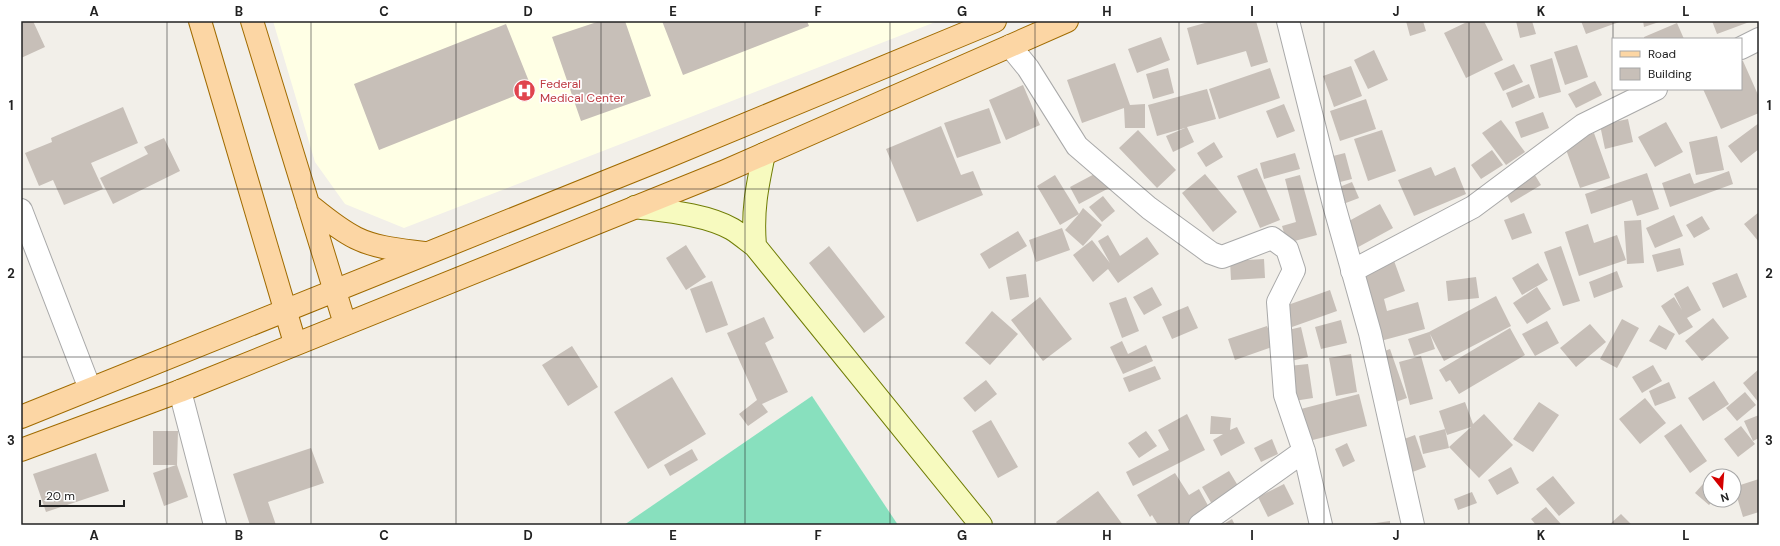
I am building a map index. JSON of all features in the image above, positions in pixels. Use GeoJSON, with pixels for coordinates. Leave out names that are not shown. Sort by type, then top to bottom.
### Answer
{"type":"FeatureCollection","features":[{"type":"Feature","properties":{"kind":"main road"},"geometry":{"type":"LineString","coordinates":[[200,21],[284,311],[295,343]]}},
{"type":"Feature","properties":{"kind":"main road"},"geometry":{"type":"LineString","coordinates":[[252,21],[345,324]]}},
{"type":"Feature","properties":{"kind":"main road"},"geometry":{"type":"LineString","coordinates":[[21,417],[689,148],[995,21]]}},
{"type":"Feature","properties":{"kind":"main road"},"geometry":{"type":"LineString","coordinates":[[21,450],[180,391],[295,343],[635,208],[764,154],[1067,21]]}},
{"type":"Feature","properties":{"kind":"main road"},"geometry":{"type":"LineString","coordinates":[[308,204],[334,225],[357,238],[386,247],[424,254]]}},
{"type":"Feature","properties":{"kind":"street"},"geometry":{"type":"LineString","coordinates":[[1288,21],[1352,271],[1370,333],[1413,525]]}},
{"type":"Feature","properties":{"kind":"street"},"geometry":{"type":"LineString","coordinates":[[1742,48],[1759,39]]}},
{"type":"Feature","properties":{"kind":"street"},"geometry":{"type":"LineString","coordinates":[[1010,46],[1028,68],[1077,146],[1149,208],[1211,253],[1222,257],[1272,238],[1287,249],[1294,270],[1278,302],[1280,350],[1285,395],[1304,451],[1321,525]]}},
{"type":"Feature","properties":{"kind":"street"},"geometry":{"type":"LineString","coordinates":[[1352,271],[1473,207],[1583,125],[1654,90]]}},
{"type":"Feature","properties":{"kind":"street"},"geometry":{"type":"LineString","coordinates":[[755,246],[753,221],[754,201],[764,154]]}},
{"type":"Feature","properties":{"kind":"street"},"geometry":{"type":"LineString","coordinates":[[635,208],[675,212],[711,221],[731,229],[755,246],[981,525]]}},
{"type":"Feature","properties":{"kind":"street"},"geometry":{"type":"LineString","coordinates":[[21,210],[90,389]]}},
{"type":"Feature","properties":{"kind":"street"},"geometry":{"type":"LineString","coordinates":[[180,391],[215,525]]}},
{"type":"Feature","properties":{"kind":"street"},"geometry":{"type":"LineString","coordinates":[[1200,525],[1304,451]]}},
{"type":"Feature","properties":{"kind":"shaded area","name":"Federal Medical Center"},"geometry":{"type":"Polygon","coordinates":[[[273,21],[938,21],[404,228],[345,204],[315,162],[273,21]]]}},
{"type":"Feature","properties":{"kind":"green space"},"geometry":{"type":"Polygon","coordinates":[[[812,396],[898,525],[624,525],[812,396]]]}},
{"type":"Feature","properties":{"kind":"building"},"geometry":{"type":"Polygon","coordinates":[[[25,21],[33,21],[45,47],[21,58],[21,23],[25,21]]]}},
{"type":"Feature","properties":{"kind":"building"},"geometry":{"type":"Polygon","coordinates":[[[600,21],[625,21],[651,96],[581,121],[552,37],[600,21]]]}},
{"type":"Feature","properties":{"kind":"building"},"geometry":{"type":"Polygon","coordinates":[[[662,21],[807,21],[809,26],[683,75],[662,21]]]}},
{"type":"Feature","properties":{"kind":"building"},"geometry":{"type":"Polygon","coordinates":[[[1212,21],[1256,21],[1268,62],[1251,67],[1246,51],[1197,65],[1187,28],[1212,21]]]}},
{"type":"Feature","properties":{"kind":"building"},"geometry":{"type":"Polygon","coordinates":[[[1406,21],[1423,21],[1426,31],[1410,36],[1406,21]]]}},
{"type":"Feature","properties":{"kind":"building"},"geometry":{"type":"Polygon","coordinates":[[[1469,21],[1484,21],[1503,60],[1466,78],[1444,33],[1469,21]]]}},
{"type":"Feature","properties":{"kind":"building"},"geometry":{"type":"Polygon","coordinates":[[[1516,21],[1532,21],[1536,34],[1520,38],[1516,21]]]}},
{"type":"Feature","properties":{"kind":"building"},"geometry":{"type":"Polygon","coordinates":[[[1581,21],[1622,21],[1586,34],[1581,21]]]}},
{"type":"Feature","properties":{"kind":"building"},"geometry":{"type":"Polygon","coordinates":[[[1643,21],[1662,21],[1644,27],[1643,21]]]}},
{"type":"Feature","properties":{"kind":"building"},"geometry":{"type":"Polygon","coordinates":[[[1712,21],[1752,21],[1717,34],[1712,21]]]}},
{"type":"Feature","properties":{"kind":"building"},"geometry":{"type":"Polygon","coordinates":[[[1677,23],[1684,38],[1644,38],[1677,23]]]}},
{"type":"Feature","properties":{"kind":"building"},"geometry":{"type":"Polygon","coordinates":[[[506,24],[532,89],[379,150],[354,84],[506,24]]]}},
{"type":"Feature","properties":{"kind":"building"},"geometry":{"type":"Polygon","coordinates":[[[1161,37],[1170,60],[1137,73],[1128,49],[1161,37]]]}},
{"type":"Feature","properties":{"kind":"building"},"geometry":{"type":"Polygon","coordinates":[[[1577,45],[1588,77],[1565,85],[1554,52],[1577,45]]]}},
{"type":"Feature","properties":{"kind":"building"},"geometry":{"type":"Polygon","coordinates":[[[1374,50],[1388,80],[1368,89],[1354,60],[1374,50]]]}},
{"type":"Feature","properties":{"kind":"building"},"geometry":{"type":"Polygon","coordinates":[[[1552,58],[1561,92],[1539,98],[1530,65],[1552,58]]]}},
{"type":"Feature","properties":{"kind":"building"},"geometry":{"type":"Polygon","coordinates":[[[1743,61],[1759,97],[1759,113],[1721,129],[1703,90],[1742,90],[1743,61]]]}},
{"type":"Feature","properties":{"kind":"building"},"geometry":{"type":"Polygon","coordinates":[[[1115,63],[1130,105],[1145,104],[1145,128],[1125,128],[1124,108],[1082,123],[1067,80],[1115,63]]]}},
{"type":"Feature","properties":{"kind":"building"},"geometry":{"type":"Polygon","coordinates":[[[1514,64],[1523,82],[1503,91],[1494,73],[1514,64]]]}},
{"type":"Feature","properties":{"kind":"building"},"geometry":{"type":"Polygon","coordinates":[[[1351,66],[1362,96],[1334,107],[1323,76],[1351,66]]]}},
{"type":"Feature","properties":{"kind":"building"},"geometry":{"type":"Polygon","coordinates":[[[1168,68],[1174,93],[1153,99],[1146,74],[1168,68]]]}},
{"type":"Feature","properties":{"kind":"building"},"geometry":{"type":"Polygon","coordinates":[[[1270,68],[1280,98],[1219,119],[1209,89],[1270,68]]]}},
{"type":"Feature","properties":{"kind":"building"},"geometry":{"type":"Polygon","coordinates":[[[1595,81],[1602,95],[1576,108],[1568,94],[1595,81]]]}},
{"type":"Feature","properties":{"kind":"building"},"geometry":{"type":"Polygon","coordinates":[[[1529,84],[1535,98],[1512,108],[1506,93],[1529,84]]]}},
{"type":"Feature","properties":{"kind":"building"},"geometry":{"type":"Polygon","coordinates":[[[1023,85],[1040,125],[1006,140],[989,100],[1023,85]]]}},
{"type":"Feature","properties":{"kind":"building"},"geometry":{"type":"Polygon","coordinates":[[[1207,89],[1216,119],[1187,127],[1194,142],[1173,152],[1166,136],[1185,128],[1157,136],[1148,105],[1207,89]]]}},
{"type":"Feature","properties":{"kind":"building"},"geometry":{"type":"Polygon","coordinates":[[[1366,99],[1376,129],[1340,141],[1330,111],[1366,99]]]}},
{"type":"Feature","properties":{"kind":"building"},"geometry":{"type":"Polygon","coordinates":[[[1284,104],[1295,131],[1277,138],[1266,111],[1284,104]]]}},
{"type":"Feature","properties":{"kind":"building"},"geometry":{"type":"Polygon","coordinates":[[[123,107],[138,143],[91,163],[103,189],[64,205],[53,180],[39,186],[25,153],[52,142],[51,138],[123,107]]]}},
{"type":"Feature","properties":{"kind":"building"},"geometry":{"type":"Polygon","coordinates":[[[989,108],[1001,143],[957,158],[944,123],[989,108]]]}},
{"type":"Feature","properties":{"kind":"building"},"geometry":{"type":"Polygon","coordinates":[[[1543,112],[1549,128],[1521,138],[1515,122],[1543,112]]]}},
{"type":"Feature","properties":{"kind":"building"},"geometry":{"type":"Polygon","coordinates":[[[1628,119],[1633,142],[1605,149],[1600,125],[1628,119]]]}},
{"type":"Feature","properties":{"kind":"building"},"geometry":{"type":"Polygon","coordinates":[[[1501,120],[1525,152],[1506,165],[1482,133],[1501,120]]]}},
{"type":"Feature","properties":{"kind":"building"},"geometry":{"type":"Polygon","coordinates":[[[1666,122],[1683,152],[1655,167],[1638,137],[1666,122]]]}},
{"type":"Feature","properties":{"kind":"building"},"geometry":{"type":"Polygon","coordinates":[[[1759,123],[1759,149],[1741,163],[1728,146],[1759,123]]]}},
{"type":"Feature","properties":{"kind":"building"},"geometry":{"type":"Polygon","coordinates":[[[941,126],[961,175],[973,171],[983,195],[917,222],[886,149],[941,126]]]}},
{"type":"Feature","properties":{"kind":"building"},"geometry":{"type":"Polygon","coordinates":[[[1138,130],[1176,170],[1157,188],[1119,148],[1138,130]]]}},
{"type":"Feature","properties":{"kind":"building"},"geometry":{"type":"Polygon","coordinates":[[[1382,130],[1396,171],[1368,181],[1354,139],[1382,130]]]}},
{"type":"Feature","properties":{"kind":"building"},"geometry":{"type":"Polygon","coordinates":[[[1594,133],[1610,178],[1580,188],[1564,144],[1594,133]]]}},
{"type":"Feature","properties":{"kind":"building"},"geometry":{"type":"Polygon","coordinates":[[[1717,136],[1724,170],[1696,175],[1689,142],[1717,136]]]}},
{"type":"Feature","properties":{"kind":"building"},"geometry":{"type":"Polygon","coordinates":[[[164,138],[180,171],[113,204],[100,178],[148,154],[144,147],[164,138]]]}},
{"type":"Feature","properties":{"kind":"building"},"geometry":{"type":"Polygon","coordinates":[[[1214,142],[1223,157],[1206,167],[1197,153],[1214,142]]]}},
{"type":"Feature","properties":{"kind":"building"},"geometry":{"type":"Polygon","coordinates":[[[1492,150],[1503,165],[1481,179],[1471,165],[1492,150]]]}},
{"type":"Feature","properties":{"kind":"building"},"geometry":{"type":"Polygon","coordinates":[[[1295,153],[1300,169],[1264,179],[1260,163],[1295,153]]]}},
{"type":"Feature","properties":{"kind":"building"},"geometry":{"type":"Polygon","coordinates":[[[1345,153],[1352,179],[1324,186],[1317,160],[1345,153]]]}},
{"type":"Feature","properties":{"kind":"building"},"geometry":{"type":"Polygon","coordinates":[[[1431,167],[1435,176],[1455,167],[1466,194],[1414,216],[1398,180],[1431,167]]]}},
{"type":"Feature","properties":{"kind":"building"},"geometry":{"type":"Polygon","coordinates":[[[1530,167],[1541,185],[1511,203],[1501,184],[1530,167]]]}},
{"type":"Feature","properties":{"kind":"building"},"geometry":{"type":"Polygon","coordinates":[[[1257,168],[1280,220],[1260,228],[1237,176],[1257,168]]]}},
{"type":"Feature","properties":{"kind":"building"},"geometry":{"type":"Polygon","coordinates":[[[1102,170],[1111,187],[1079,204],[1070,187],[1102,170]]]}},
{"type":"Feature","properties":{"kind":"building"},"geometry":{"type":"Polygon","coordinates":[[[1729,171],[1733,184],[1670,207],[1662,183],[1690,173],[1694,184],[1729,171]]]}},
{"type":"Feature","properties":{"kind":"building"},"geometry":{"type":"Polygon","coordinates":[[[1647,173],[1659,209],[1637,216],[1632,200],[1591,214],[1585,194],[1647,173]]]}},
{"type":"Feature","properties":{"kind":"building"},"geometry":{"type":"Polygon","coordinates":[[[1205,174],[1237,212],[1213,232],[1182,193],[1205,174]]]}},
{"type":"Feature","properties":{"kind":"building"},"geometry":{"type":"Polygon","coordinates":[[[1055,175],[1079,214],[1060,225],[1037,186],[1055,175]]]}},
{"type":"Feature","properties":{"kind":"building"},"geometry":{"type":"Polygon","coordinates":[[[1300,175],[1317,235],[1287,243],[1282,226],[1296,222],[1285,179],[1300,175]]]}},
{"type":"Feature","properties":{"kind":"building"},"geometry":{"type":"Polygon","coordinates":[[[1352,182],[1359,198],[1330,209],[1324,193],[1352,182]]]}},
{"type":"Feature","properties":{"kind":"building"},"geometry":{"type":"Polygon","coordinates":[[[1103,196],[1115,211],[1102,222],[1089,207],[1103,196]]]}},
{"type":"Feature","properties":{"kind":"building"},"geometry":{"type":"Polygon","coordinates":[[[1380,204],[1393,228],[1351,251],[1338,227],[1380,204]]]}},
{"type":"Feature","properties":{"kind":"building"},"geometry":{"type":"Polygon","coordinates":[[[1083,208],[1102,225],[1083,246],[1065,230],[1083,208]]]}},
{"type":"Feature","properties":{"kind":"building"},"geometry":{"type":"Polygon","coordinates":[[[1759,212],[1759,242],[1744,224],[1759,212]]]}},
{"type":"Feature","properties":{"kind":"building"},"geometry":{"type":"Polygon","coordinates":[[[1524,213],[1532,233],[1512,240],[1504,220],[1524,213]]]}},
{"type":"Feature","properties":{"kind":"building"},"geometry":{"type":"Polygon","coordinates":[[[1674,215],[1683,236],[1655,248],[1646,228],[1674,215]]]}},
{"type":"Feature","properties":{"kind":"building"},"geometry":{"type":"Polygon","coordinates":[[[1702,216],[1710,229],[1694,238],[1686,225],[1702,216]]]}},
{"type":"Feature","properties":{"kind":"building"},"geometry":{"type":"Polygon","coordinates":[[[1641,220],[1644,263],[1627,264],[1624,221],[1641,220]]]}},
{"type":"Feature","properties":{"kind":"building"},"geometry":{"type":"Polygon","coordinates":[[[1588,224],[1594,243],[1617,235],[1626,260],[1579,276],[1565,232],[1588,224]]]}},
{"type":"Feature","properties":{"kind":"building"},"geometry":{"type":"Polygon","coordinates":[[[1062,228],[1070,250],[1036,262],[1029,240],[1062,228]]]}},
{"type":"Feature","properties":{"kind":"building"},"geometry":{"type":"Polygon","coordinates":[[[1018,231],[1027,246],[989,269],[980,254],[1018,231]]]}},
{"type":"Feature","properties":{"kind":"building"},"geometry":{"type":"Polygon","coordinates":[[[1108,235],[1120,256],[1147,237],[1159,254],[1118,283],[1108,269],[1093,282],[1073,255],[1092,240],[1110,263],[1098,241],[1108,235]]]}},
{"type":"Feature","properties":{"kind":"building"},"geometry":{"type":"Polygon","coordinates":[[[686,245],[706,277],[686,290],[666,258],[686,245]]]}},
{"type":"Feature","properties":{"kind":"building"},"geometry":{"type":"Polygon","coordinates":[[[829,246],[885,317],[864,333],[809,263],[829,246]]]}},
{"type":"Feature","properties":{"kind":"building"},"geometry":{"type":"Polygon","coordinates":[[[1561,246],[1580,301],[1563,306],[1544,252],[1561,246]]]}},
{"type":"Feature","properties":{"kind":"building"},"geometry":{"type":"Polygon","coordinates":[[[1680,248],[1684,265],[1657,272],[1652,255],[1680,248]]]}},
{"type":"Feature","properties":{"kind":"building"},"geometry":{"type":"Polygon","coordinates":[[[1393,258],[1405,291],[1384,299],[1387,311],[1418,302],[1425,329],[1373,343],[1350,274],[1393,258]]]}},
{"type":"Feature","properties":{"kind":"building"},"geometry":{"type":"Polygon","coordinates":[[[1264,259],[1265,278],[1231,280],[1230,261],[1264,259]]]}},
{"type":"Feature","properties":{"kind":"building"},"geometry":{"type":"Polygon","coordinates":[[[1538,263],[1548,280],[1522,295],[1512,278],[1538,263]]]}},
{"type":"Feature","properties":{"kind":"building"},"geometry":{"type":"Polygon","coordinates":[[[1617,271],[1623,287],[1594,298],[1589,282],[1617,271]]]}},
{"type":"Feature","properties":{"kind":"building"},"geometry":{"type":"Polygon","coordinates":[[[1737,273],[1747,297],[1723,308],[1712,283],[1737,273]]]}},
{"type":"Feature","properties":{"kind":"building"},"geometry":{"type":"Polygon","coordinates":[[[1026,274],[1029,297],[1010,300],[1006,277],[1026,274]]]}},
{"type":"Feature","properties":{"kind":"building"},"geometry":{"type":"Polygon","coordinates":[[[1476,277],[1479,298],[1448,301],[1446,281],[1476,277]]]}},
{"type":"Feature","properties":{"kind":"building"},"geometry":{"type":"Polygon","coordinates":[[[712,281],[728,325],[706,333],[690,289],[712,281]]]}},
{"type":"Feature","properties":{"kind":"building"},"geometry":{"type":"Polygon","coordinates":[[[1688,286],[1701,310],[1687,318],[1693,327],[1679,335],[1661,306],[1674,297],[1682,310],[1674,294],[1688,286]]]}},
{"type":"Feature","properties":{"kind":"building"},"geometry":{"type":"Polygon","coordinates":[[[1152,287],[1162,305],[1144,315],[1133,297],[1152,287]]]}},
{"type":"Feature","properties":{"kind":"building"},"geometry":{"type":"Polygon","coordinates":[[[1537,287],[1551,309],[1527,324],[1513,303],[1537,287]]]}},
{"type":"Feature","properties":{"kind":"building"},"geometry":{"type":"Polygon","coordinates":[[[1330,290],[1337,311],[1292,327],[1285,306],[1330,290]]]}},
{"type":"Feature","properties":{"kind":"building"},"geometry":{"type":"Polygon","coordinates":[[[1496,296],[1511,326],[1444,361],[1430,334],[1435,349],[1414,356],[1408,339],[1429,332],[1496,296]]]}},
{"type":"Feature","properties":{"kind":"building"},"geometry":{"type":"Polygon","coordinates":[[[1040,297],[1072,339],[1043,361],[1011,320],[1040,297]]]}},
{"type":"Feature","properties":{"kind":"building"},"geometry":{"type":"Polygon","coordinates":[[[1126,297],[1139,331],[1122,338],[1109,303],[1126,297]]]}},
{"type":"Feature","properties":{"kind":"building"},"geometry":{"type":"Polygon","coordinates":[[[1188,306],[1198,328],[1172,339],[1162,317],[1188,306]]]}},
{"type":"Feature","properties":{"kind":"building"},"geometry":{"type":"Polygon","coordinates":[[[992,311],[1018,334],[990,365],[965,343],[992,311]]]}},
{"type":"Feature","properties":{"kind":"building"},"geometry":{"type":"Polygon","coordinates":[[[764,317],[774,338],[765,343],[788,392],[762,404],[768,412],[748,426],[739,414],[757,400],[727,333],[764,317]]]}},
{"type":"Feature","properties":{"kind":"building"},"geometry":{"type":"Polygon","coordinates":[[[1713,318],[1729,338],[1702,361],[1685,341],[1713,318]]]}},
{"type":"Feature","properties":{"kind":"building"},"geometry":{"type":"Polygon","coordinates":[[[1622,319],[1639,328],[1617,368],[1600,359],[1622,319]]]}},
{"type":"Feature","properties":{"kind":"building"},"geometry":{"type":"Polygon","coordinates":[[[1341,320],[1347,343],[1321,349],[1315,327],[1341,320]]]}},
{"type":"Feature","properties":{"kind":"building"},"geometry":{"type":"Polygon","coordinates":[[[1547,321],[1559,343],[1535,356],[1522,334],[1547,321]]]}},
{"type":"Feature","properties":{"kind":"building"},"geometry":{"type":"Polygon","coordinates":[[[1590,324],[1606,342],[1576,367],[1560,348],[1590,324]]]}},
{"type":"Feature","properties":{"kind":"building"},"geometry":{"type":"Polygon","coordinates":[[[1659,325],[1675,334],[1666,350],[1649,341],[1659,325]]]}},
{"type":"Feature","properties":{"kind":"building"},"geometry":{"type":"Polygon","coordinates":[[[1267,326],[1275,346],[1235,360],[1228,339],[1267,326]]]}},
{"type":"Feature","properties":{"kind":"building"},"geometry":{"type":"Polygon","coordinates":[[[1301,327],[1308,357],[1291,361],[1284,331],[1301,327]]]}},
{"type":"Feature","properties":{"kind":"building"},"geometry":{"type":"Polygon","coordinates":[[[1510,328],[1525,355],[1459,394],[1450,380],[1446,382],[1439,370],[1510,328]]]}},
{"type":"Feature","properties":{"kind":"building"},"geometry":{"type":"Polygon","coordinates":[[[1122,341],[1128,354],[1146,345],[1153,361],[1123,374],[1110,347],[1122,341]]]}},
{"type":"Feature","properties":{"kind":"building"},"geometry":{"type":"Polygon","coordinates":[[[572,346],[598,387],[568,406],[542,365],[572,346]]]}},
{"type":"Feature","properties":{"kind":"building"},"geometry":{"type":"Polygon","coordinates":[[[1390,349],[1407,398],[1390,404],[1374,355],[1390,349]]]}},
{"type":"Feature","properties":{"kind":"building"},"geometry":{"type":"Polygon","coordinates":[[[1351,354],[1357,392],[1336,396],[1329,358],[1351,354]]]}},
{"type":"Feature","properties":{"kind":"building"},"geometry":{"type":"Polygon","coordinates":[[[1421,356],[1433,399],[1410,405],[1399,362],[1421,356]]]}},
{"type":"Feature","properties":{"kind":"building"},"geometry":{"type":"Polygon","coordinates":[[[1308,364],[1313,398],[1294,401],[1289,366],[1308,364]]]}},
{"type":"Feature","properties":{"kind":"building"},"geometry":{"type":"Polygon","coordinates":[[[1653,365],[1662,381],[1642,393],[1632,377],[1653,365]]]}},
{"type":"Feature","properties":{"kind":"building"},"geometry":{"type":"Polygon","coordinates":[[[1155,366],[1161,379],[1129,392],[1123,378],[1155,366]]]}},
{"type":"Feature","properties":{"kind":"building"},"geometry":{"type":"Polygon","coordinates":[[[1759,369],[1759,403],[1743,383],[1759,369]]]}},
{"type":"Feature","properties":{"kind":"building"},"geometry":{"type":"Polygon","coordinates":[[[672,377],[706,434],[648,469],[614,412],[672,377]]]}},
{"type":"Feature","properties":{"kind":"building"},"geometry":{"type":"Polygon","coordinates":[[[986,380],[997,394],[975,412],[963,398],[986,380]]]}},
{"type":"Feature","properties":{"kind":"building"},"geometry":{"type":"Polygon","coordinates":[[[1714,381],[1729,404],[1703,421],[1688,398],[1714,381]]]}},
{"type":"Feature","properties":{"kind":"building"},"geometry":{"type":"Polygon","coordinates":[[[1669,382],[1676,398],[1655,406],[1649,391],[1669,382]]]}},
{"type":"Feature","properties":{"kind":"building"},"geometry":{"type":"Polygon","coordinates":[[[1745,392],[1756,405],[1737,421],[1726,408],[1745,392]]]}},
{"type":"Feature","properties":{"kind":"building"},"geometry":{"type":"Polygon","coordinates":[[[1359,394],[1367,426],[1305,442],[1297,410],[1359,394]]]}},
{"type":"Feature","properties":{"kind":"building"},"geometry":{"type":"Polygon","coordinates":[[[1645,398],[1666,423],[1640,444],[1619,419],[1645,398]]]}},
{"type":"Feature","properties":{"kind":"building"},"geometry":{"type":"Polygon","coordinates":[[[1465,402],[1473,424],[1484,414],[1513,445],[1479,478],[1449,447],[1471,427],[1447,435],[1439,411],[1465,402]]]}},
{"type":"Feature","properties":{"kind":"building"},"geometry":{"type":"Polygon","coordinates":[[[1539,402],[1559,415],[1533,452],[1513,439],[1539,402]]]}},
{"type":"Feature","properties":{"kind":"building"},"geometry":{"type":"Polygon","coordinates":[[[1187,414],[1205,450],[1133,486],[1126,472],[1169,450],[1158,430],[1187,414]]]}},
{"type":"Feature","properties":{"kind":"building"},"geometry":{"type":"Polygon","coordinates":[[[1759,415],[1759,438],[1753,441],[1744,421],[1759,415]]]}},
{"type":"Feature","properties":{"kind":"building"},"geometry":{"type":"Polygon","coordinates":[[[1211,416],[1231,418],[1230,430],[1237,427],[1245,443],[1221,456],[1213,440],[1223,434],[1210,434],[1211,416]]]}},
{"type":"Feature","properties":{"kind":"building"},"geometry":{"type":"Polygon","coordinates":[[[991,420],[1018,467],[998,478],[972,431],[991,420]]]}},
{"type":"Feature","properties":{"kind":"building"},"geometry":{"type":"Polygon","coordinates":[[[1681,424],[1707,461],[1690,473],[1664,436],[1681,424]]]}},
{"type":"Feature","properties":{"kind":"building"},"geometry":{"type":"Polygon","coordinates":[[[1741,426],[1755,444],[1738,457],[1724,439],[1741,426]]]}},
{"type":"Feature","properties":{"kind":"building"},"geometry":{"type":"Polygon","coordinates":[[[1445,429],[1449,448],[1423,454],[1419,436],[1445,429]]]}},
{"type":"Feature","properties":{"kind":"building"},"geometry":{"type":"Polygon","coordinates":[[[153,431],[178,431],[177,465],[188,497],[164,506],[153,473],[176,465],[153,465],[153,431]]]}},
{"type":"Feature","properties":{"kind":"building"},"geometry":{"type":"Polygon","coordinates":[[[1146,431],[1157,446],[1139,458],[1128,443],[1146,431]]]}},
{"type":"Feature","properties":{"kind":"building"},"geometry":{"type":"Polygon","coordinates":[[[1415,435],[1426,467],[1407,474],[1396,442],[1415,435]]]}},
{"type":"Feature","properties":{"kind":"building"},"geometry":{"type":"Polygon","coordinates":[[[1272,439],[1278,454],[1261,462],[1254,448],[1272,439]]]}},
{"type":"Feature","properties":{"kind":"building"},"geometry":{"type":"Polygon","coordinates":[[[1347,443],[1355,461],[1343,467],[1335,449],[1347,443]]]}},
{"type":"Feature","properties":{"kind":"building"},"geometry":{"type":"Polygon","coordinates":[[[311,448],[324,483],[268,502],[276,525],[250,525],[233,474],[311,448]]]}},
{"type":"Feature","properties":{"kind":"building"},"geometry":{"type":"Polygon","coordinates":[[[692,449],[698,460],[670,476],[664,465],[692,449]]]}},
{"type":"Feature","properties":{"kind":"building"},"geometry":{"type":"Polygon","coordinates":[[[96,453],[109,491],[46,512],[33,474],[96,453]]]}},
{"type":"Feature","properties":{"kind":"building"},"geometry":{"type":"Polygon","coordinates":[[[1511,467],[1519,483],[1497,495],[1488,480],[1511,467]]]}},
{"type":"Feature","properties":{"kind":"building"},"geometry":{"type":"Polygon","coordinates":[[[1229,471],[1240,489],[1213,506],[1202,487],[1229,471]]]}},
{"type":"Feature","properties":{"kind":"building"},"geometry":{"type":"Polygon","coordinates":[[[1175,473],[1189,495],[1199,489],[1211,511],[1187,525],[1158,525],[1152,515],[1150,517],[1137,495],[1175,473]]]}},
{"type":"Feature","properties":{"kind":"building"},"geometry":{"type":"Polygon","coordinates":[[[1553,476],[1575,503],[1559,516],[1536,489],[1553,476]]]}},
{"type":"Feature","properties":{"kind":"building"},"geometry":{"type":"Polygon","coordinates":[[[1759,479],[1759,512],[1743,517],[1740,508],[1742,508],[1742,484],[1759,479]]]}},
{"type":"Feature","properties":{"kind":"building"},"geometry":{"type":"Polygon","coordinates":[[[1284,484],[1294,504],[1268,517],[1258,497],[1284,484]]]}},
{"type":"Feature","properties":{"kind":"building"},"geometry":{"type":"Polygon","coordinates":[[[1702,485],[1702,499],[1695,493],[1702,485]]]}},
{"type":"Feature","properties":{"kind":"building"},"geometry":{"type":"Polygon","coordinates":[[[1098,491],[1123,525],[1058,525],[1056,522],[1098,491]]]}},
{"type":"Feature","properties":{"kind":"building"},"geometry":{"type":"Polygon","coordinates":[[[1472,492],[1477,503],[1458,510],[1454,499],[1472,492]]]}},
{"type":"Feature","properties":{"kind":"building"},"geometry":{"type":"Polygon","coordinates":[[[1546,507],[1561,524],[1536,525],[1531,519],[1546,507]]]}},
{"type":"Feature","properties":{"kind":"building"},"geometry":{"type":"Polygon","coordinates":[[[1621,514],[1632,525],[1609,525],[1621,514]]]}},
{"type":"Feature","properties":{"kind":"building"},"geometry":{"type":"Polygon","coordinates":[[[1232,519],[1235,525],[1222,525],[1232,519]]]}},
{"type":"Feature","properties":{"kind":"building"},"geometry":{"type":"Polygon","coordinates":[[[1390,521],[1390,525],[1369,525],[1369,524],[1390,521]]]}},
{"type":"Feature","properties":{"kind":"place","name":"Federal Medical Center"},"geometry":{"type":"Point","coordinates":[525,91]}}]}
